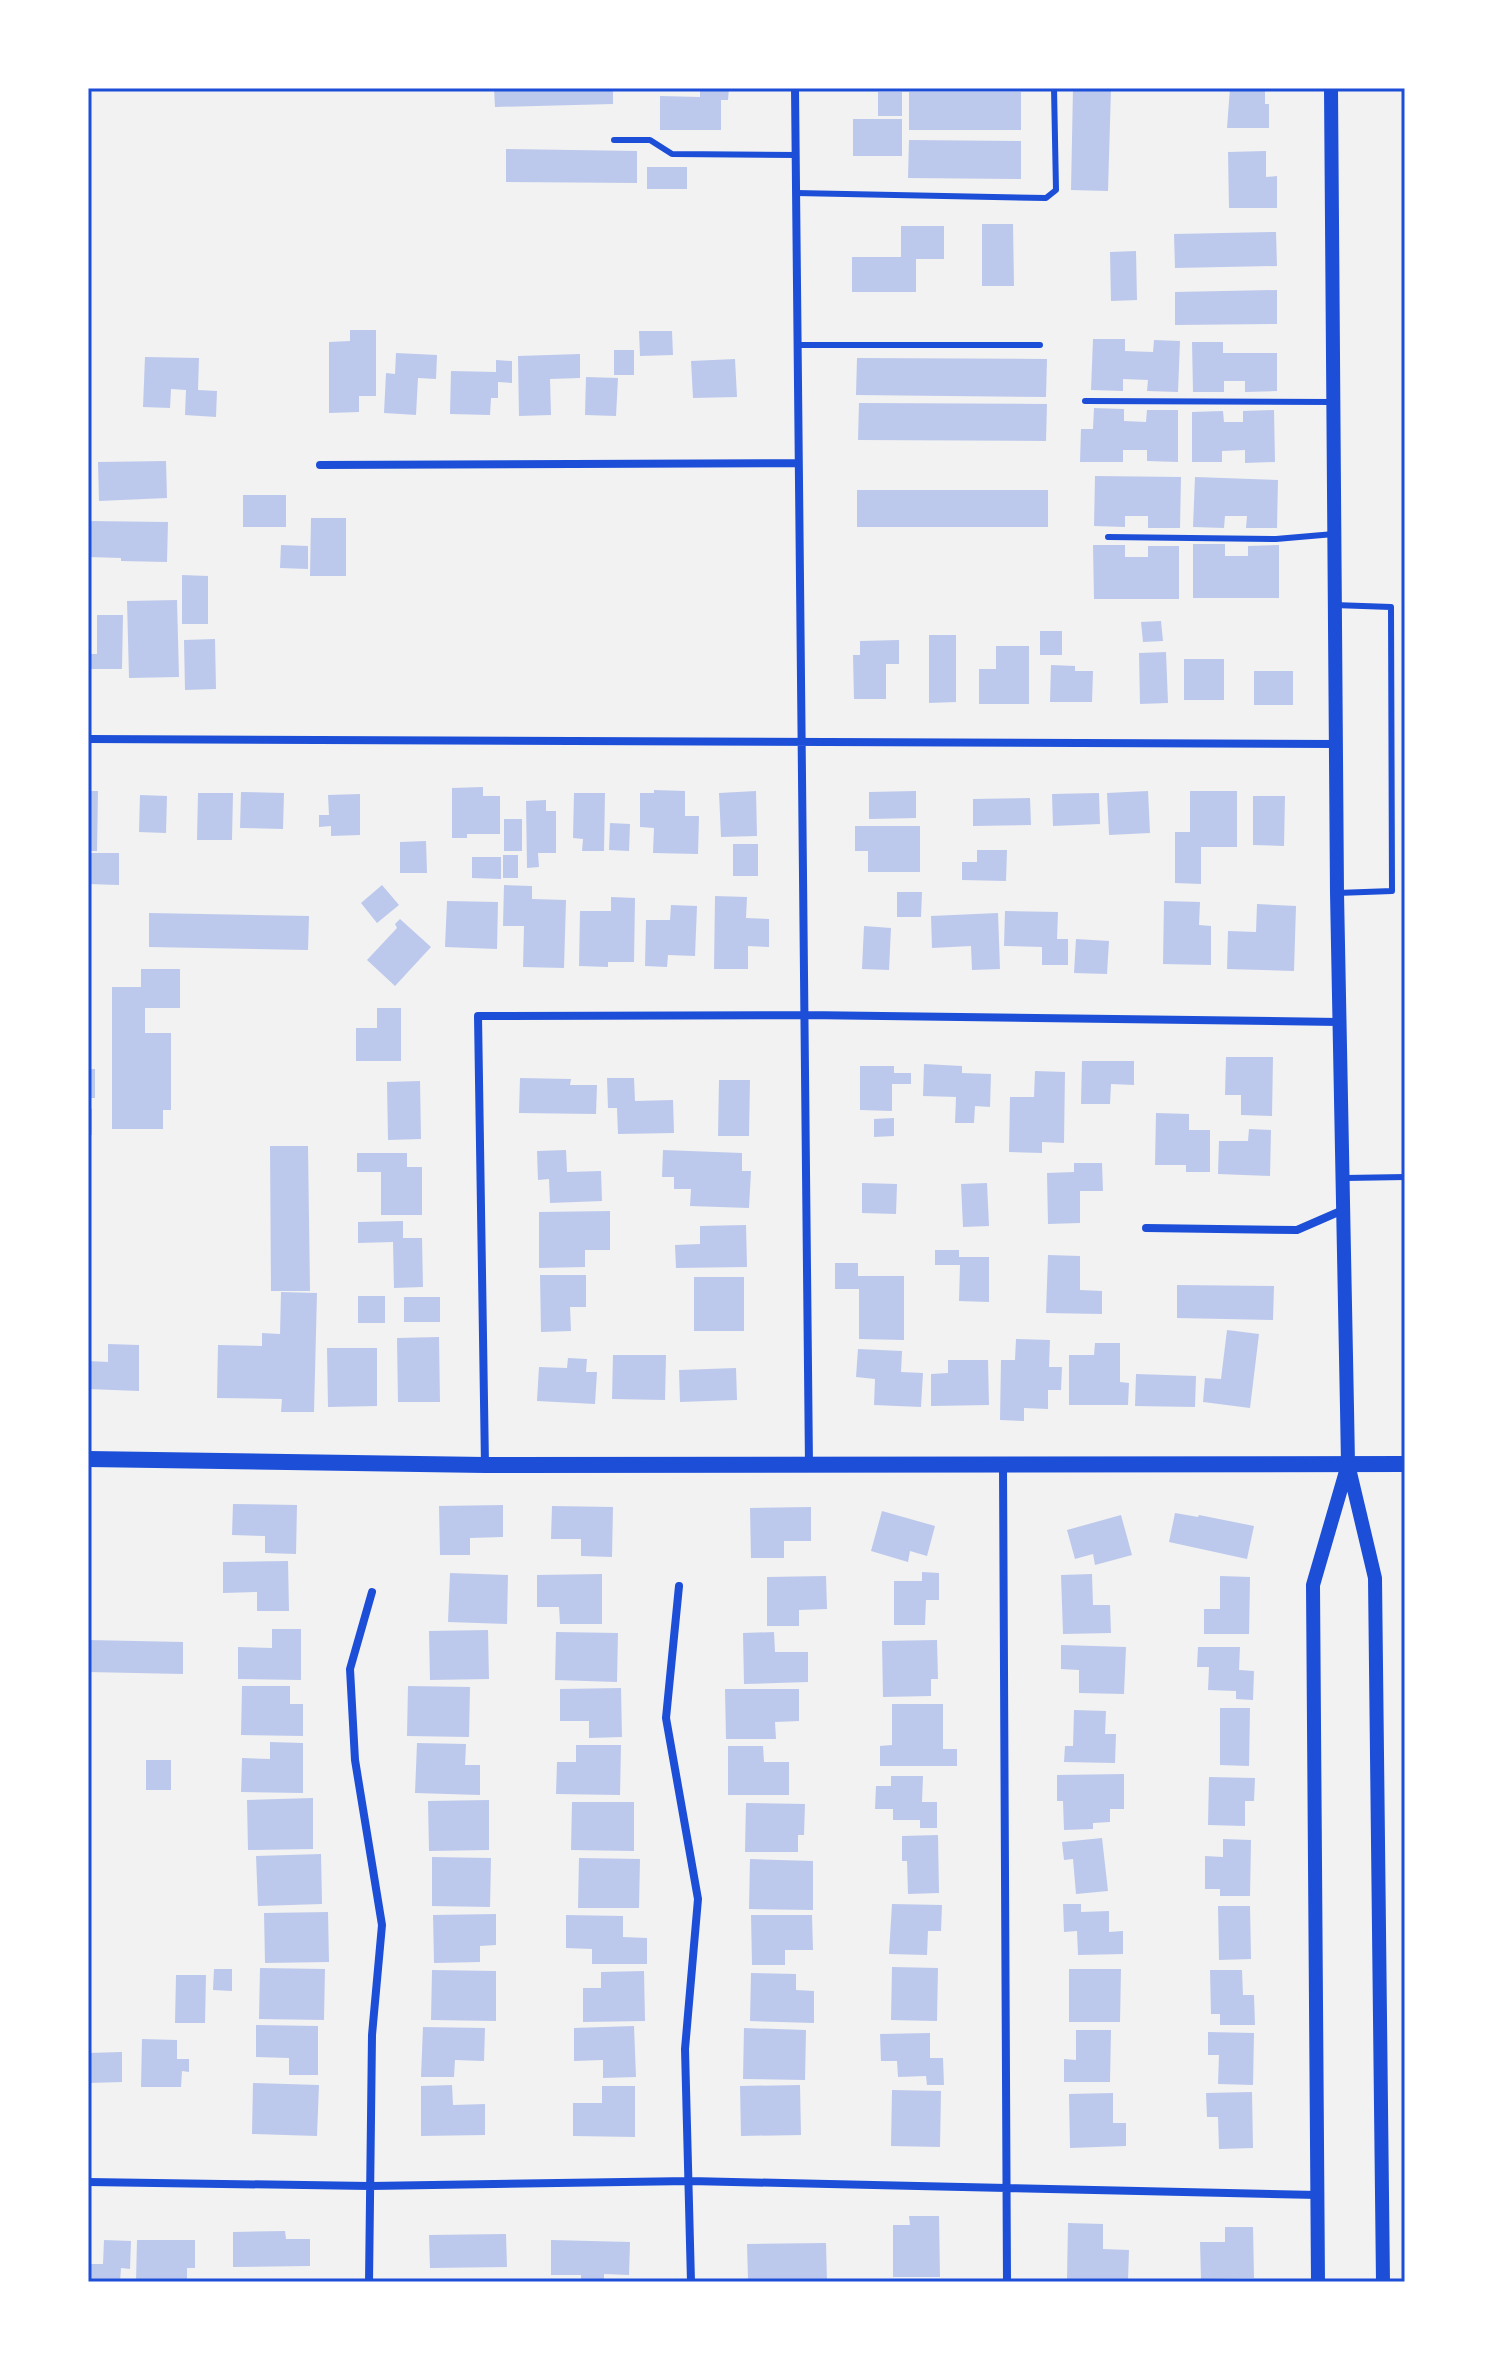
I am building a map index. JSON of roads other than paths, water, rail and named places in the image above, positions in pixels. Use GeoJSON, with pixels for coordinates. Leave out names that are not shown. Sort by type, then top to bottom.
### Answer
{"type":"FeatureCollection","features":[{"type":"Feature","properties":{"kind":"main road"},"geometry":{"type":"LineString","coordinates":[[88,1459],[485,1465],[1405,1464]]}},
{"type":"Feature","properties":{"kind":"street"},"geometry":{"type":"LineString","coordinates":[[795,88],[809,1466]]}},
{"type":"Feature","properties":{"kind":"street"},"geometry":{"type":"LineString","coordinates":[[1331,88],[1337,893],[1348,1464],[1375,1578],[1383,2282]]}},
{"type":"Feature","properties":{"kind":"street"},"geometry":{"type":"LineString","coordinates":[[320,465],[798,463]]}},
{"type":"Feature","properties":{"kind":"street"},"geometry":{"type":"LineString","coordinates":[[88,739],[1336,744]]}},
{"type":"Feature","properties":{"kind":"street"},"geometry":{"type":"LineString","coordinates":[[485,1465],[478,1016],[805,1015],[1339,1022]]}},
{"type":"Feature","properties":{"kind":"street"},"geometry":{"type":"LineString","coordinates":[[1146,1228],[1297,1230],[1343,1210]]}},
{"type":"Feature","properties":{"kind":"street"},"geometry":{"type":"LineString","coordinates":[[1318,2282],[1313,1585],[1348,1464]]}},
{"type":"Feature","properties":{"kind":"street"},"geometry":{"type":"LineString","coordinates":[[1003,1466],[1007,2282]]}},
{"type":"Feature","properties":{"kind":"street"},"geometry":{"type":"LineString","coordinates":[[679,1586],[666,1718],[698,1899],[685,2049],[691,2282]]}},
{"type":"Feature","properties":{"kind":"street"},"geometry":{"type":"LineString","coordinates":[[369,2282],[372,2035],[382,1925],[355,1760],[350,1669],[372,1592]]}},
{"type":"Feature","properties":{"kind":"street"},"geometry":{"type":"LineString","coordinates":[[88,2182],[370,2186],[690,2181],[1318,2195]]}},
{"type":"Feature","properties":{"kind":"lane"},"geometry":{"type":"LineString","coordinates":[[796,193],[1046,198],[1056,190],[1054,88]]}},
{"type":"Feature","properties":{"kind":"lane"},"geometry":{"type":"LineString","coordinates":[[614,140],[650,140],[672,154],[796,155]]}},
{"type":"Feature","properties":{"kind":"lane"},"geometry":{"type":"LineString","coordinates":[[797,345],[1040,345]]}},
{"type":"Feature","properties":{"kind":"lane"},"geometry":{"type":"LineString","coordinates":[[1085,401],[1333,402]]}},
{"type":"Feature","properties":{"kind":"lane"},"geometry":{"type":"LineString","coordinates":[[1108,537],[1276,539],[1334,534]]}},
{"type":"Feature","properties":{"kind":"lane"},"geometry":{"type":"LineString","coordinates":[[1334,605],[1391,607],[1392,891],[1337,893]]}},
{"type":"Feature","properties":{"kind":"lane"},"geometry":{"type":"LineString","coordinates":[[1343,1178],[1405,1177]]}}]}
